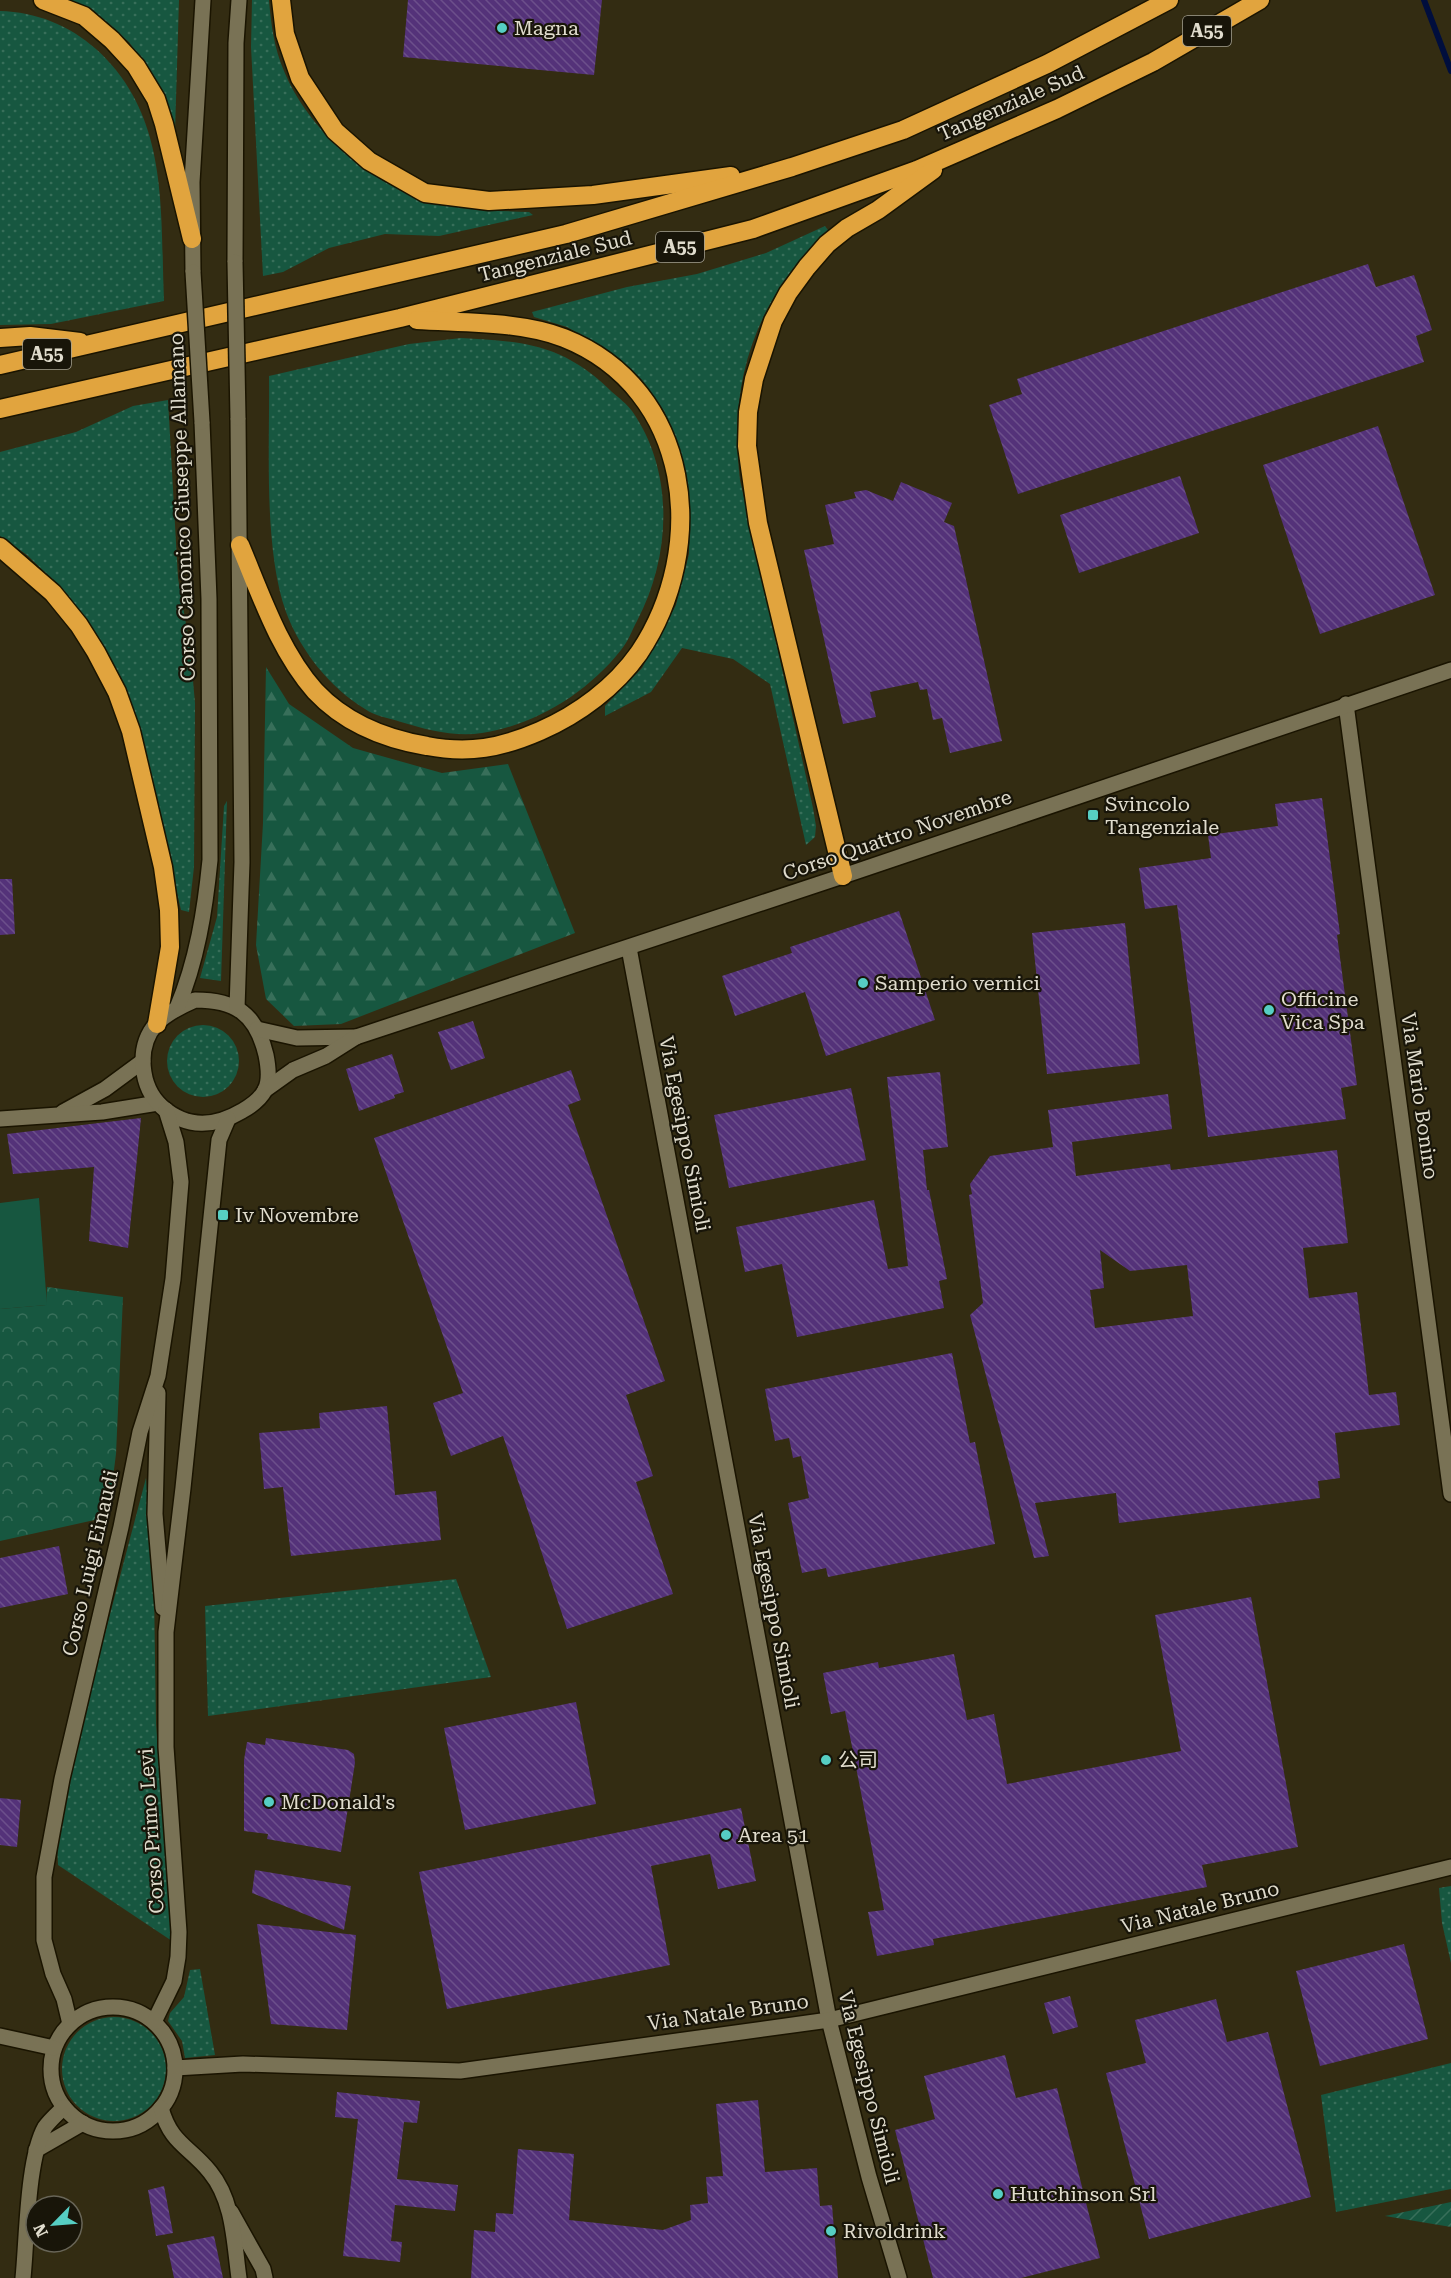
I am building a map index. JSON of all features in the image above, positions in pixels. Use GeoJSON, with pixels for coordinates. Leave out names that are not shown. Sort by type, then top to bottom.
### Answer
{"type":"FeatureCollection","features":[{"type":"Feature","properties":{"kind":"highway"},"geometry":{"type":"LineString","coordinates":[[43,0],[84,16],[112,40],[136,66],[156,99],[192,239]]}},
{"type":"Feature","properties":{"kind":"highway"},"geometry":{"type":"LineString","coordinates":[[282,0],[285,34],[300,78],[335,131],[369,161],[425,193],[489,201],[593,195],[792,167]]}},
{"type":"Feature","properties":{"kind":"highway","name":"Tangenziale Sud"},"geometry":{"type":"LineString","coordinates":[[0,365],[566,234],[792,167],[903,130],[1047,64],[1169,0]]}},
{"type":"Feature","properties":{"kind":"highway","name":"Tangenziale Sud"},"geometry":{"type":"LineString","coordinates":[[0,409],[400,318],[753,229],[952,155],[1057,109],[1153,62],[1260,0]]}},
{"type":"Feature","properties":{"kind":"highway"},"geometry":{"type":"LineString","coordinates":[[843,876],[758,523],[747,446],[750,401],[762,350],[773,321],[788,293],[807,267],[827,244],[847,228],[878,210],[952,155]]}},
{"type":"Feature","properties":{"kind":"highway"},"geometry":{"type":"LineString","coordinates":[[240,545],[277,632],[292,659],[315,690],[342,715],[371,731],[414,744],[453,751],[487,749],[516,741],[556,724],[586,706],[615,682],[638,654],[657,621],[670,586],[680,544],[681,516],[676,470],[664,436],[648,404],[626,379],[597,356],[565,338],[537,330],[400,318]]}},
{"type":"Feature","properties":{"kind":"highway"},"geometry":{"type":"LineString","coordinates":[[0,338],[30,336],[93,344]]}},
{"type":"Feature","properties":{"kind":"highway"},"geometry":{"type":"LineString","coordinates":[[0,547],[53,593],[79,625],[117,692],[131,731],[163,867],[169,910],[170,947],[157,1024]]}},
{"type":"Feature","properties":{"kind":"main road","name":"Corso Canonico Giuseppe Allamano"},"geometry":{"type":"LineString","coordinates":[[177,1008],[190,976],[206,896],[210,860],[210,599],[192,239],[192,182],[203,0]]}},
{"type":"Feature","properties":{"kind":"main road"},"geometry":{"type":"LineString","coordinates":[[237,1008],[242,862],[235,262],[236,43],[239,0]]}},
{"type":"Feature","properties":{"kind":"main road","name":"Corso Quattro Novembre"},"geometry":{"type":"LineString","coordinates":[[266,1090],[293,1070],[326,1056],[356,1037],[629,948],[1451,670]]}},
{"type":"Feature","properties":{"kind":"main road","name":"Via Mario Bonino"},"geometry":{"type":"LineString","coordinates":[[1347,704],[1451,1494]]}},
{"type":"Feature","properties":{"kind":"main road","name":"Via Egesippo Simioli"},"geometry":{"type":"LineString","coordinates":[[629,948],[829,2020],[869,2177],[899,2278]]}},
{"type":"Feature","properties":{"kind":"main road"},"geometry":{"type":"LineString","coordinates":[[195,1000],[217,1000],[237,1008],[257,1029],[268,1066],[266,1090],[254,1105],[228,1119],[212,1124],[195,1124],[162,1107],[147,1083],[143,1061],[149,1035],[157,1024],[177,1008],[195,1000]]}},
{"type":"Feature","properties":{"kind":"main road","name":"Corso Quattro Novembre"},"geometry":{"type":"LineString","coordinates":[[257,1029],[297,1038],[356,1037]]}},
{"type":"Feature","properties":{"kind":"main road"},"geometry":{"type":"LineString","coordinates":[[58,1115],[105,1089],[143,1061]]}},
{"type":"Feature","properties":{"kind":"main road"},"geometry":{"type":"LineString","coordinates":[[0,1119],[162,1107]]}},
{"type":"Feature","properties":{"kind":"main road","name":"Corso Luigi Einaudi"},"geometry":{"type":"LineString","coordinates":[[70,2024],[44,1940],[44,1877],[63,1779],[121,1527],[140,1432],[158,1376],[173,1279],[181,1182],[176,1142],[162,1107]]}},
{"type":"Feature","properties":{"kind":"main road","name":"Corso Primo Levi"},"geometry":{"type":"LineString","coordinates":[[154,2022],[174,1981],[179,1932],[166,1747],[166,1632],[219,1140],[228,1119]]}},
{"type":"Feature","properties":{"kind":"main road","name":"Corso Primo Levi"},"geometry":{"type":"LineString","coordinates":[[158,1376],[155,1514],[159,1581],[166,1632]]}},
{"type":"Feature","properties":{"kind":"main road","name":"Via Natale Bruno"},"geometry":{"type":"LineString","coordinates":[[175,2068],[243,2064],[460,2071],[829,2020],[1451,1867]]}},
{"type":"Feature","properties":{"kind":"main road"},"geometry":{"type":"LineString","coordinates":[[129,2129],[143,2123],[161,2108],[173,2084],[175,2068],[172,2051],[165,2035],[154,2022],[139,2012],[121,2007],[103,2007],[85,2013],[70,2024],[53,2054],[51,2076],[64,2107],[83,2123],[98,2129],[158,2132],[177,2141]]}},
{"type":"Feature","properties":{"kind":"main road"},"geometry":{"type":"LineString","coordinates":[[6,2037],[53,2054]]}},
{"type":"Feature","properties":{"kind":"main road"},"geometry":{"type":"LineString","coordinates":[[23,2278],[36,2150],[46,2127],[64,2107]]}},
{"type":"Feature","properties":{"kind":"main road"},"geometry":{"type":"LineString","coordinates":[[161,2108],[167,2128],[177,2141],[212,2174],[263,2269],[265,2278]]}},
{"type":"Feature","properties":{"kind":"main road"},"geometry":{"type":"LineString","coordinates":[[36,2150],[83,2123]]}},
{"type":"Feature","properties":{"kind":"main road"},"geometry":{"type":"LineString","coordinates":[[229,2209],[239,2278]]}},
{"type":"Feature","properties":{"kind":"green space"},"geometry":{"type":"Polygon","coordinates":[[[66,0],[179,0],[175,132],[157,84],[129,42],[93,12],[66,0]]]}},
{"type":"Feature","properties":{"kind":"green space"},"geometry":{"type":"Polygon","coordinates":[[[252,0],[269,0],[278,54],[294,92],[308,113],[324,133],[364,168],[407,193],[430,201],[467,208],[529,212],[533,215],[439,236],[385,234],[329,248],[283,272],[263,276],[251,47],[252,0]]]}},
{"type":"Feature","properties":{"kind":"green space"},"geometry":{"type":"Polygon","coordinates":[[[0,11],[39,17],[75,33],[96,49],[120,75],[137,104],[149,134],[156,166],[160,199],[164,301],[51,324],[0,325],[0,11]]]}},
{"type":"Feature","properties":{"kind":"green space"},"geometry":{"type":"Polygon","coordinates":[[[825,226],[828,230],[803,257],[782,285],[765,314],[752,344],[743,376],[738,409],[737,443],[740,480],[816,826],[815,837],[806,845],[770,684],[733,659],[682,648],[651,692],[605,716],[605,706],[642,668],[676,605],[689,554],[690,504],[681,452],[664,411],[642,380],[603,348],[567,327],[534,317],[532,312],[627,287],[697,274],[766,253],[825,226]]]}},
{"type":"Feature","properties":{"kind":"green space"},"geometry":{"type":"Polygon","coordinates":[[[461,338],[511,342],[535,346],[558,354],[587,371],[623,401],[630,408],[646,435],[656,461],[663,515],[662,543],[657,570],[648,596],[626,643],[608,665],[577,693],[541,714],[502,729],[472,734],[431,730],[373,713],[352,700],[328,679],[299,640],[286,612],[274,558],[269,496],[269,376],[409,344],[461,338]]]}},
{"type":"Feature","properties":{"kind":"green space"},"geometry":{"type":"Polygon","coordinates":[[[168,400],[178,578],[190,647],[195,703],[194,867],[189,912],[181,910],[134,710],[103,645],[68,595],[27,555],[0,536],[0,452],[76,432],[133,406],[168,400]]]}},
{"type":"Feature","properties":{"kind":"green space"},"geometry":{"type":"Polygon","coordinates":[[[266,667],[289,704],[353,748],[442,773],[508,764],[575,933],[341,1024],[294,1026],[266,999],[256,945],[263,823],[266,667]]]}},
{"type":"Feature","properties":{"kind":"green space"},"geometry":{"type":"Polygon","coordinates":[[[227,801],[221,981],[200,978],[217,917],[224,806],[227,801]]]}},
{"type":"Feature","properties":{"kind":"green space"},"geometry":{"type":"Polygon","coordinates":[[[210,1025],[229,1035],[237,1047],[239,1061],[237,1075],[229,1087],[217,1095],[196,1097],[177,1087],[169,1075],[167,1054],[177,1035],[189,1027],[210,1025]]]}},
{"type":"Feature","properties":{"kind":"green space"},"geometry":{"type":"Polygon","coordinates":[[[39,1198],[47,1305],[0,1309],[0,1203],[39,1198]]]}},
{"type":"Feature","properties":{"kind":"green space"},"geometry":{"type":"Polygon","coordinates":[[[47,1287],[123,1297],[116,1454],[108,1517],[0,1541],[0,1309],[46,1305],[47,1287]]]}},
{"type":"Feature","properties":{"kind":"green space"},"geometry":{"type":"Polygon","coordinates":[[[146,1478],[154,1589],[156,1724],[172,1941],[58,1865],[56,1819],[146,1478]]]}},
{"type":"Feature","properties":{"kind":"green space"},"geometry":{"type":"Polygon","coordinates":[[[456,1579],[491,1677],[208,1716],[205,1606],[456,1579]]]}},
{"type":"Feature","properties":{"kind":"green space"},"geometry":{"type":"Polygon","coordinates":[[[1451,1886],[1451,1963],[1442,1923],[1439,1888],[1451,1886]]]}},
{"type":"Feature","properties":{"kind":"green space"},"geometry":{"type":"Polygon","coordinates":[[[200,1969],[215,2055],[185,2058],[182,2041],[168,2021],[170,2013],[184,1997],[190,1970],[200,1969]]]}},
{"type":"Feature","properties":{"kind":"green space"},"geometry":{"type":"Polygon","coordinates":[[[114,2017],[134,2021],[151,2032],[162,2049],[166,2069],[162,2089],[151,2106],[134,2117],[114,2121],[94,2117],[77,2106],[66,2089],[62,2069],[66,2049],[77,2032],[94,2021],[114,2017]]]}},
{"type":"Feature","properties":{"kind":"green space"},"geometry":{"type":"Polygon","coordinates":[[[1451,2063],[1451,2189],[1336,2212],[1321,2095],[1451,2063]]]}},
{"type":"Feature","properties":{"kind":"green space"},"geometry":{"type":"Polygon","coordinates":[[[1451,2202],[1451,2227],[1385,2216],[1451,2202]]]}},
{"type":"Feature","properties":{"kind":"building","name":"Magna"},"geometry":{"type":"Polygon","coordinates":[[[408,0],[602,0],[594,75],[403,57],[408,0]]]}},
{"type":"Feature","properties":{"kind":"building"},"geometry":{"type":"Polygon","coordinates":[[[1368,264],[1376,287],[1414,275],[1432,330],[1416,336],[1424,362],[1018,494],[989,405],[1022,394],[1017,379],[1368,264]]]}},
{"type":"Feature","properties":{"kind":"building"},"geometry":{"type":"Polygon","coordinates":[[[1378,426],[1435,595],[1320,634],[1263,465],[1378,426]]]}},
{"type":"Feature","properties":{"kind":"building"},"geometry":{"type":"Polygon","coordinates":[[[1180,476],[1199,533],[1079,573],[1060,515],[1180,476]]]}},
{"type":"Feature","properties":{"kind":"building"},"geometry":{"type":"Polygon","coordinates":[[[901,482],[952,503],[944,522],[954,526],[1002,741],[950,753],[942,718],[933,720],[927,689],[920,690],[918,682],[870,692],[876,717],[843,724],[804,550],[834,544],[825,505],[856,498],[854,492],[866,490],[893,501],[901,482]]]}},
{"type":"Feature","properties":{"kind":"building","name":"Officine Vica Spa"},"geometry":{"type":"Polygon","coordinates":[[[1322,798],[1357,1085],[1341,1088],[1346,1119],[1208,1137],[1177,905],[1145,909],[1139,868],[1211,858],[1208,835],[1278,826],[1275,804],[1322,798]]]}},
{"type":"Feature","properties":{"kind":"building"},"geometry":{"type":"Polygon","coordinates":[[[0,879],[12,879],[15,934],[0,935],[0,879]]]}},
{"type":"Feature","properties":{"kind":"building","name":"Samperio vernici"},"geometry":{"type":"Polygon","coordinates":[[[899,911],[935,1020],[826,1056],[805,992],[735,1016],[722,976],[792,953],[790,947],[899,911]]]}},
{"type":"Feature","properties":{"kind":"building"},"geometry":{"type":"Polygon","coordinates":[[[1125,923],[1140,1064],[1047,1074],[1032,933],[1125,923]]]}},
{"type":"Feature","properties":{"kind":"building"},"geometry":{"type":"Polygon","coordinates":[[[473,1021],[485,1058],[451,1070],[438,1032],[473,1021]]]}},
{"type":"Feature","properties":{"kind":"building"},"geometry":{"type":"Polygon","coordinates":[[[392,1054],[404,1092],[394,1095],[395,1098],[359,1111],[346,1069],[392,1054]]]}},
{"type":"Feature","properties":{"kind":"building"},"geometry":{"type":"Polygon","coordinates":[[[571,1070],[581,1100],[568,1105],[665,1381],[626,1395],[653,1476],[636,1482],[673,1594],[567,1629],[503,1436],[451,1456],[433,1403],[463,1393],[374,1138],[571,1070]]]}},
{"type":"Feature","properties":{"kind":"building"},"geometry":{"type":"Polygon","coordinates":[[[940,1072],[948,1147],[923,1150],[927,1190],[929,1190],[947,1279],[939,1281],[944,1308],[797,1337],[782,1264],[745,1272],[736,1227],[874,1200],[888,1269],[908,1266],[887,1077],[940,1072]]]}},
{"type":"Feature","properties":{"kind":"building"},"geometry":{"type":"Polygon","coordinates":[[[851,1088],[866,1160],[729,1188],[714,1115],[851,1088]]]}},
{"type":"Feature","properties":{"kind":"building"},"geometry":{"type":"Polygon","coordinates":[[[1168,1094],[1172,1129],[1072,1142],[1076,1176],[1170,1164],[1171,1170],[1337,1150],[1348,1243],[1303,1248],[1309,1298],[1357,1292],[1369,1395],[1396,1392],[1400,1425],[1335,1433],[1340,1478],[1318,1481],[1320,1498],[1119,1523],[1116,1493],[1035,1503],[1049,1556],[1034,1558],[970,1315],[983,1303],[969,1195],[972,1194],[970,1184],[990,1156],[1053,1147],[1048,1110],[1168,1094]],[[1100,1250],[1104,1288],[1090,1290],[1095,1328],[1193,1316],[1187,1265],[1130,1271],[1100,1250]]]}},
{"type":"Feature","properties":{"kind":"building"},"geometry":{"type":"Polygon","coordinates":[[[141,1118],[128,1248],[89,1241],[94,1167],[13,1174],[7,1134],[141,1118]]]}},
{"type":"Feature","properties":{"kind":"building"},"geometry":{"type":"Polygon","coordinates":[[[952,1353],[970,1443],[975,1442],[995,1544],[828,1577],[826,1568],[802,1573],[788,1503],[809,1498],[801,1456],[793,1458],[789,1438],[775,1441],[765,1389],[952,1353]]]}},
{"type":"Feature","properties":{"kind":"building"},"geometry":{"type":"Polygon","coordinates":[[[387,1406],[395,1495],[436,1491],[441,1540],[291,1556],[283,1487],[264,1489],[259,1433],[320,1428],[319,1413],[387,1406]]]}},
{"type":"Feature","properties":{"kind":"building"},"geometry":{"type":"Polygon","coordinates":[[[59,1546],[68,1594],[0,1608],[0,1558],[59,1546]]]}},
{"type":"Feature","properties":{"kind":"building"},"geometry":{"type":"Polygon","coordinates":[[[1251,1597],[1298,1847],[1202,1865],[1207,1887],[933,1939],[934,1945],[877,1956],[868,1912],[884,1910],[845,1711],[831,1714],[823,1673],[878,1662],[879,1668],[954,1654],[967,1720],[994,1714],[1007,1784],[1181,1751],[1155,1615],[1251,1597]]]}},
{"type":"Feature","properties":{"kind":"building"},"geometry":{"type":"Polygon","coordinates":[[[576,1702],[596,1804],[465,1830],[444,1728],[576,1702]]]}},
{"type":"Feature","properties":{"kind":"building"},"geometry":{"type":"Polygon","coordinates":[[[266,1738],[348,1750],[354,1754],[355,1763],[341,1852],[267,1839],[268,1834],[244,1831],[244,1760],[247,1742],[265,1745],[266,1738]]]}},
{"type":"Feature","properties":{"kind":"building"},"geometry":{"type":"Polygon","coordinates":[[[0,1798],[21,1800],[17,1847],[0,1845],[0,1798]]]}},
{"type":"Feature","properties":{"kind":"building"},"geometry":{"type":"Polygon","coordinates":[[[741,1808],[756,1881],[718,1889],[710,1854],[651,1866],[670,1965],[447,2009],[419,1872],[741,1808]]]}},
{"type":"Feature","properties":{"kind":"building"},"geometry":{"type":"Polygon","coordinates":[[[255,1870],[351,1886],[344,1930],[252,1893],[255,1870]]]}},
{"type":"Feature","properties":{"kind":"building"},"geometry":{"type":"Polygon","coordinates":[[[257,1924],[356,1935],[347,2030],[271,2024],[257,1924]]]}},
{"type":"Feature","properties":{"kind":"building"},"geometry":{"type":"Polygon","coordinates":[[[1404,1944],[1428,2039],[1320,2066],[1296,1971],[1404,1944]]]}},
{"type":"Feature","properties":{"kind":"building"},"geometry":{"type":"Polygon","coordinates":[[[1070,1996],[1078,2027],[1053,2034],[1044,2003],[1070,1996]]]}},
{"type":"Feature","properties":{"kind":"building"},"geometry":{"type":"Polygon","coordinates":[[[1216,1999],[1227,2042],[1268,2032],[1311,2197],[1149,2239],[1106,2073],[1146,2063],[1135,2020],[1216,1999]]]}},
{"type":"Feature","properties":{"kind":"building","name":"Hutchinson Srl"},"geometry":{"type":"Polygon","coordinates":[[[1005,2055],[1016,2098],[1057,2088],[1100,2258],[1021,2278],[933,2278],[895,2130],[935,2119],[924,2076],[1005,2055]]]}},
{"type":"Feature","properties":{"kind":"building"},"geometry":{"type":"Polygon","coordinates":[[[337,2092],[420,2101],[417,2123],[404,2122],[397,2179],[458,2185],[455,2211],[395,2205],[391,2241],[402,2242],[400,2262],[343,2256],[358,2119],[335,2117],[337,2092]]]}},
{"type":"Feature","properties":{"kind":"building"},"geometry":{"type":"Polygon","coordinates":[[[758,2100],[765,2172],[817,2168],[820,2206],[832,2205],[838,2278],[471,2278],[474,2230],[495,2232],[496,2213],[513,2214],[518,2149],[574,2154],[569,2220],[663,2230],[691,2220],[690,2205],[708,2203],[706,2177],[723,2176],[716,2104],[758,2100]]]}},
{"type":"Feature","properties":{"kind":"building"},"geometry":{"type":"Polygon","coordinates":[[[164,2186],[173,2233],[156,2236],[148,2190],[164,2186]]]}},
{"type":"Feature","properties":{"kind":"building"},"geometry":{"type":"Polygon","coordinates":[[[214,2236],[223,2278],[174,2278],[167,2245],[214,2236]]]}},
{"type":"Feature","properties":{"kind":"waterway"},"geometry":{"type":"LineString","coordinates":[[1424,0],[1451,71]]}},
{"type":"Feature","properties":{"kind":"place","name":"Magna"},"geometry":{"type":"Point","coordinates":[502,28]}},
{"type":"Feature","properties":{"kind":"place","name":"Svincolo Tangenziale"},"geometry":{"type":"Point","coordinates":[1093,815]}},
{"type":"Feature","properties":{"kind":"place","name":"Samperio vernici"},"geometry":{"type":"Point","coordinates":[863,983]}},
{"type":"Feature","properties":{"kind":"place","name":"Officine Vica Spa"},"geometry":{"type":"Point","coordinates":[1269,1010]}},
{"type":"Feature","properties":{"kind":"place","name":"Iv Novembre"},"geometry":{"type":"Point","coordinates":[223,1215]}},
{"type":"Feature","properties":{"kind":"place","name":"公司"},"geometry":{"type":"Point","coordinates":[826,1760]}},
{"type":"Feature","properties":{"kind":"place","name":"McDonald's"},"geometry":{"type":"Point","coordinates":[269,1802]}},
{"type":"Feature","properties":{"kind":"place","name":"Area 51"},"geometry":{"type":"Point","coordinates":[726,1835]}},
{"type":"Feature","properties":{"kind":"place","name":"Hutchinson Srl"},"geometry":{"type":"Point","coordinates":[998,2194]}},
{"type":"Feature","properties":{"kind":"place","name":"Rivoldrink"},"geometry":{"type":"Point","coordinates":[831,2231]}}]}
